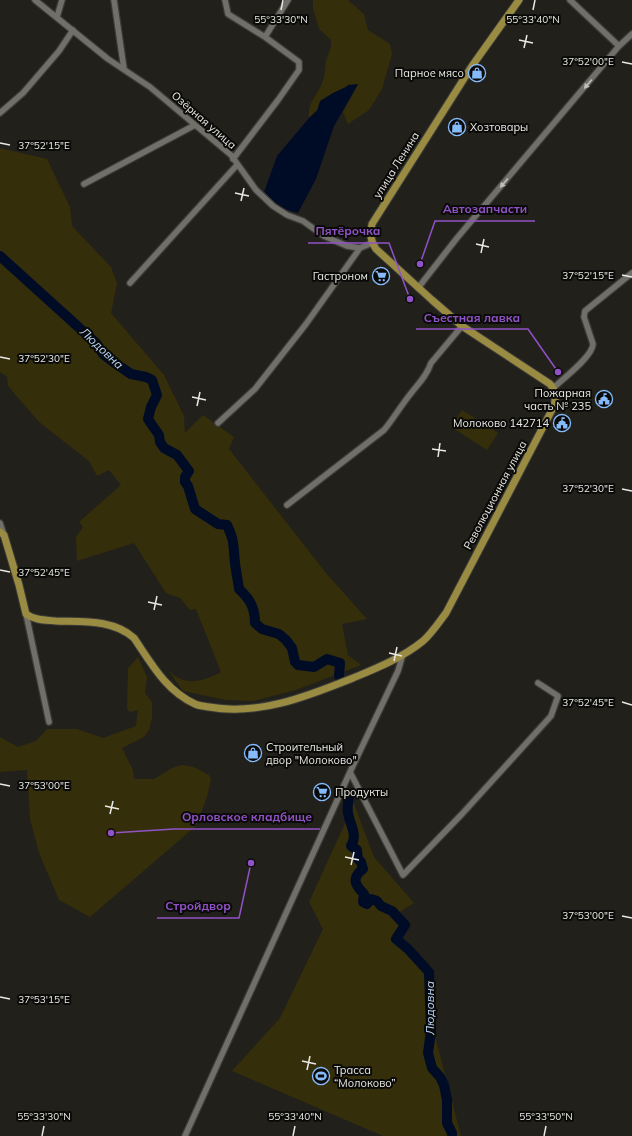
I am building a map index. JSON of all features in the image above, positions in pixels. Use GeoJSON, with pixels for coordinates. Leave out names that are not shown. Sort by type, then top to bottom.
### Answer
{"type":"FeatureCollection","features":[{"type":"Feature","properties":{"kind":"main road","name":"улица Ленина"},"geometry":{"type":"LineString","coordinates":[[372,243],[370,234],[372,224],[472,66],[519,0]]}},
{"type":"Feature","properties":{"kind":"main road"},"geometry":{"type":"LineString","coordinates":[[372,243],[376,249],[418,288],[462,326],[541,377],[554,388]]}},
{"type":"Feature","properties":{"kind":"main road","name":"Революционная улица"},"geometry":{"type":"LineString","coordinates":[[26,614],[36,619],[50,621],[101,623],[128,633],[134,638],[166,684],[182,697],[196,705],[214,708],[246,709],[278,704],[321,691],[366,673],[389,663],[423,641],[437,626],[446,613],[554,406],[554,388]]}},
{"type":"Feature","properties":{"kind":"main road"},"geometry":{"type":"LineString","coordinates":[[2,533],[19,585],[26,614]]}},
{"type":"Feature","properties":{"kind":"street","name":"Озёрная улица"},"geometry":{"type":"LineString","coordinates":[[35,0],[108,59],[150,87],[196,125],[233,159],[256,190],[273,206],[287,215],[303,221],[324,236],[347,246],[360,248]]}},
{"type":"Feature","properties":{"kind":"street"},"geometry":{"type":"LineString","coordinates":[[57,17],[62,0]]}},
{"type":"Feature","properties":{"kind":"street"},"geometry":{"type":"LineString","coordinates":[[114,0],[124,70]]}},
{"type":"Feature","properties":{"kind":"street"},"geometry":{"type":"LineString","coordinates":[[225,0],[228,14],[265,37],[299,62],[299,70],[233,159]]}},
{"type":"Feature","properties":{"kind":"street"},"geometry":{"type":"LineString","coordinates":[[265,37],[288,0]]}},
{"type":"Feature","properties":{"kind":"street"},"geometry":{"type":"LineString","coordinates":[[570,0],[619,46]]}},
{"type":"Feature","properties":{"kind":"street"},"geometry":{"type":"LineString","coordinates":[[0,113],[23,93],[58,51],[73,30]]}},
{"type":"Feature","properties":{"kind":"street"},"geometry":{"type":"LineString","coordinates":[[418,288],[457,238],[619,46],[632,34]]}},
{"type":"Feature","properties":{"kind":"street"},"geometry":{"type":"LineString","coordinates":[[84,184],[196,125]]}},
{"type":"Feature","properties":{"kind":"street"},"geometry":{"type":"LineString","coordinates":[[130,283],[237,165]]}},
{"type":"Feature","properties":{"kind":"street"},"geometry":{"type":"LineString","coordinates":[[218,422],[255,389],[306,324],[360,248],[372,243]]}},
{"type":"Feature","properties":{"kind":"street"},"geometry":{"type":"LineString","coordinates":[[554,388],[585,358],[593,347],[584,317],[585,311],[632,273]]}},
{"type":"Feature","properties":{"kind":"street"},"geometry":{"type":"LineString","coordinates":[[287,505],[384,430],[422,381],[431,363],[462,326]]}},
{"type":"Feature","properties":{"kind":"street"},"geometry":{"type":"LineString","coordinates":[[0,523],[2,533]]}},
{"type":"Feature","properties":{"kind":"street"},"geometry":{"type":"LineString","coordinates":[[26,614],[49,722]]}},
{"type":"Feature","properties":{"kind":"street"},"geometry":{"type":"LineString","coordinates":[[185,1136],[350,772],[398,671],[403,654]]}},
{"type":"Feature","properties":{"kind":"street"},"geometry":{"type":"LineString","coordinates":[[350,772],[403,874],[462,814],[551,716],[558,696],[538,683]]}},
{"type":"Feature","properties":{"kind":"shaded area"},"geometry":{"type":"Polygon","coordinates":[[[313,0],[348,0],[364,14],[368,30],[390,44],[392,54],[382,89],[369,110],[348,124],[343,112],[358,85],[346,87],[333,93],[309,118],[309,108],[323,81],[331,43],[331,40],[319,29],[313,8],[313,0]]]}},
{"type":"Feature","properties":{"kind":"shaded area"},"geometry":{"type":"Polygon","coordinates":[[[0,148],[47,159],[70,207],[72,226],[111,267],[117,283],[111,313],[164,375],[184,416],[185,433],[203,415],[234,437],[229,449],[326,573],[367,619],[342,624],[348,655],[361,665],[296,690],[253,701],[226,700],[183,691],[168,670],[180,679],[187,681],[200,680],[221,672],[196,609],[190,610],[180,598],[166,593],[134,543],[77,561],[76,537],[83,527],[79,522],[121,485],[109,470],[97,476],[89,461],[39,422],[8,386],[7,377],[0,372],[0,148]]]}},
{"type":"Feature","properties":{"kind":"shaded area"},"geometry":{"type":"Polygon","coordinates":[[[462,410],[498,433],[487,450],[451,427],[462,410]]]}},
{"type":"Feature","properties":{"kind":"shaded area"},"geometry":{"type":"Polygon","coordinates":[[[138,657],[147,677],[145,693],[152,702],[152,718],[149,730],[144,737],[122,748],[133,770],[134,779],[154,779],[174,767],[182,765],[194,767],[209,775],[211,779],[207,797],[196,826],[90,917],[59,900],[39,853],[30,819],[27,770],[0,772],[0,737],[18,747],[36,741],[47,729],[77,729],[103,738],[136,726],[138,710],[130,712],[127,709],[128,668],[138,657]]]}},
{"type":"Feature","properties":{"kind":"shaded area"},"geometry":{"type":"Polygon","coordinates":[[[348,788],[374,857],[414,903],[400,912],[409,925],[398,939],[433,968],[434,1032],[461,1136],[383,1136],[232,1071],[280,1018],[323,929],[309,902],[347,819],[348,788]]]}},
{"type":"Feature","properties":{"kind":"water"},"geometry":{"type":"Polygon","coordinates":[[[358,84],[334,126],[316,179],[298,213],[280,206],[264,192],[277,156],[309,118],[317,111],[320,101],[348,85],[358,84]]]}},
{"type":"Feature","properties":{"kind":"waterway","name":"Людовна"},"geometry":{"type":"LineString","coordinates":[[0,256],[96,343],[103,354],[131,374],[146,377],[152,380],[157,395],[151,407],[148,419],[159,435],[160,442],[164,448],[177,455],[189,471],[185,477],[185,482],[188,486],[195,509],[218,524],[227,525],[233,540],[239,589],[251,604],[255,623],[262,629],[279,634],[286,640],[292,648],[295,662],[298,665],[314,667],[327,659],[340,663],[339,676]]}},
{"type":"Feature","properties":{"kind":"waterway","name":"Людовна"},"geometry":{"type":"LineString","coordinates":[[344,793],[349,797],[348,811],[354,834],[351,846],[357,850],[358,859],[361,862],[363,869],[359,872],[356,878],[358,888],[364,894],[363,902],[367,904],[371,899],[377,901],[381,906],[392,911],[405,925],[396,939],[408,949],[429,972],[431,1031],[428,1053],[432,1068],[440,1077],[444,1085],[447,1100],[447,1123],[452,1136]]}},
{"type":"Feature","properties":{"kind":"place","name":"Парное мясо"},"geometry":{"type":"Point","coordinates":[477,73]}},
{"type":"Feature","properties":{"kind":"place","name":"Хозтовары"},"geometry":{"type":"Point","coordinates":[457,127]}},
{"type":"Feature","properties":{"kind":"place","name":"Автозапчасти"},"geometry":{"type":"Point","coordinates":[420,264]}},
{"type":"Feature","properties":{"kind":"place","name":"Гастроном"},"geometry":{"type":"Point","coordinates":[381,276]}},
{"type":"Feature","properties":{"kind":"place","name":"Пятёрочка"},"geometry":{"type":"Point","coordinates":[410,299]}},
{"type":"Feature","properties":{"kind":"place","name":"Съестная лавка"},"geometry":{"type":"Point","coordinates":[558,372]}},
{"type":"Feature","properties":{"kind":"place","name":"Пожарная часть № 235"},"geometry":{"type":"Point","coordinates":[604,399]}},
{"type":"Feature","properties":{"kind":"place","name":"Молоково 142714"},"geometry":{"type":"Point","coordinates":[562,423]}},
{"type":"Feature","properties":{"kind":"place","name":"Строительный двор \"Молоково\""},"geometry":{"type":"Point","coordinates":[253,753]}},
{"type":"Feature","properties":{"kind":"place","name":"Продукты"},"geometry":{"type":"Point","coordinates":[322,792]}},
{"type":"Feature","properties":{"kind":"place","name":"Орловское кладбище"},"geometry":{"type":"Point","coordinates":[111,833]}},
{"type":"Feature","properties":{"kind":"place","name":"Стройдвор"},"geometry":{"type":"Point","coordinates":[251,863]}},
{"type":"Feature","properties":{"kind":"place","name":"Трасса “Молоково”"},"geometry":{"type":"Point","coordinates":[321,1076]}}]}
